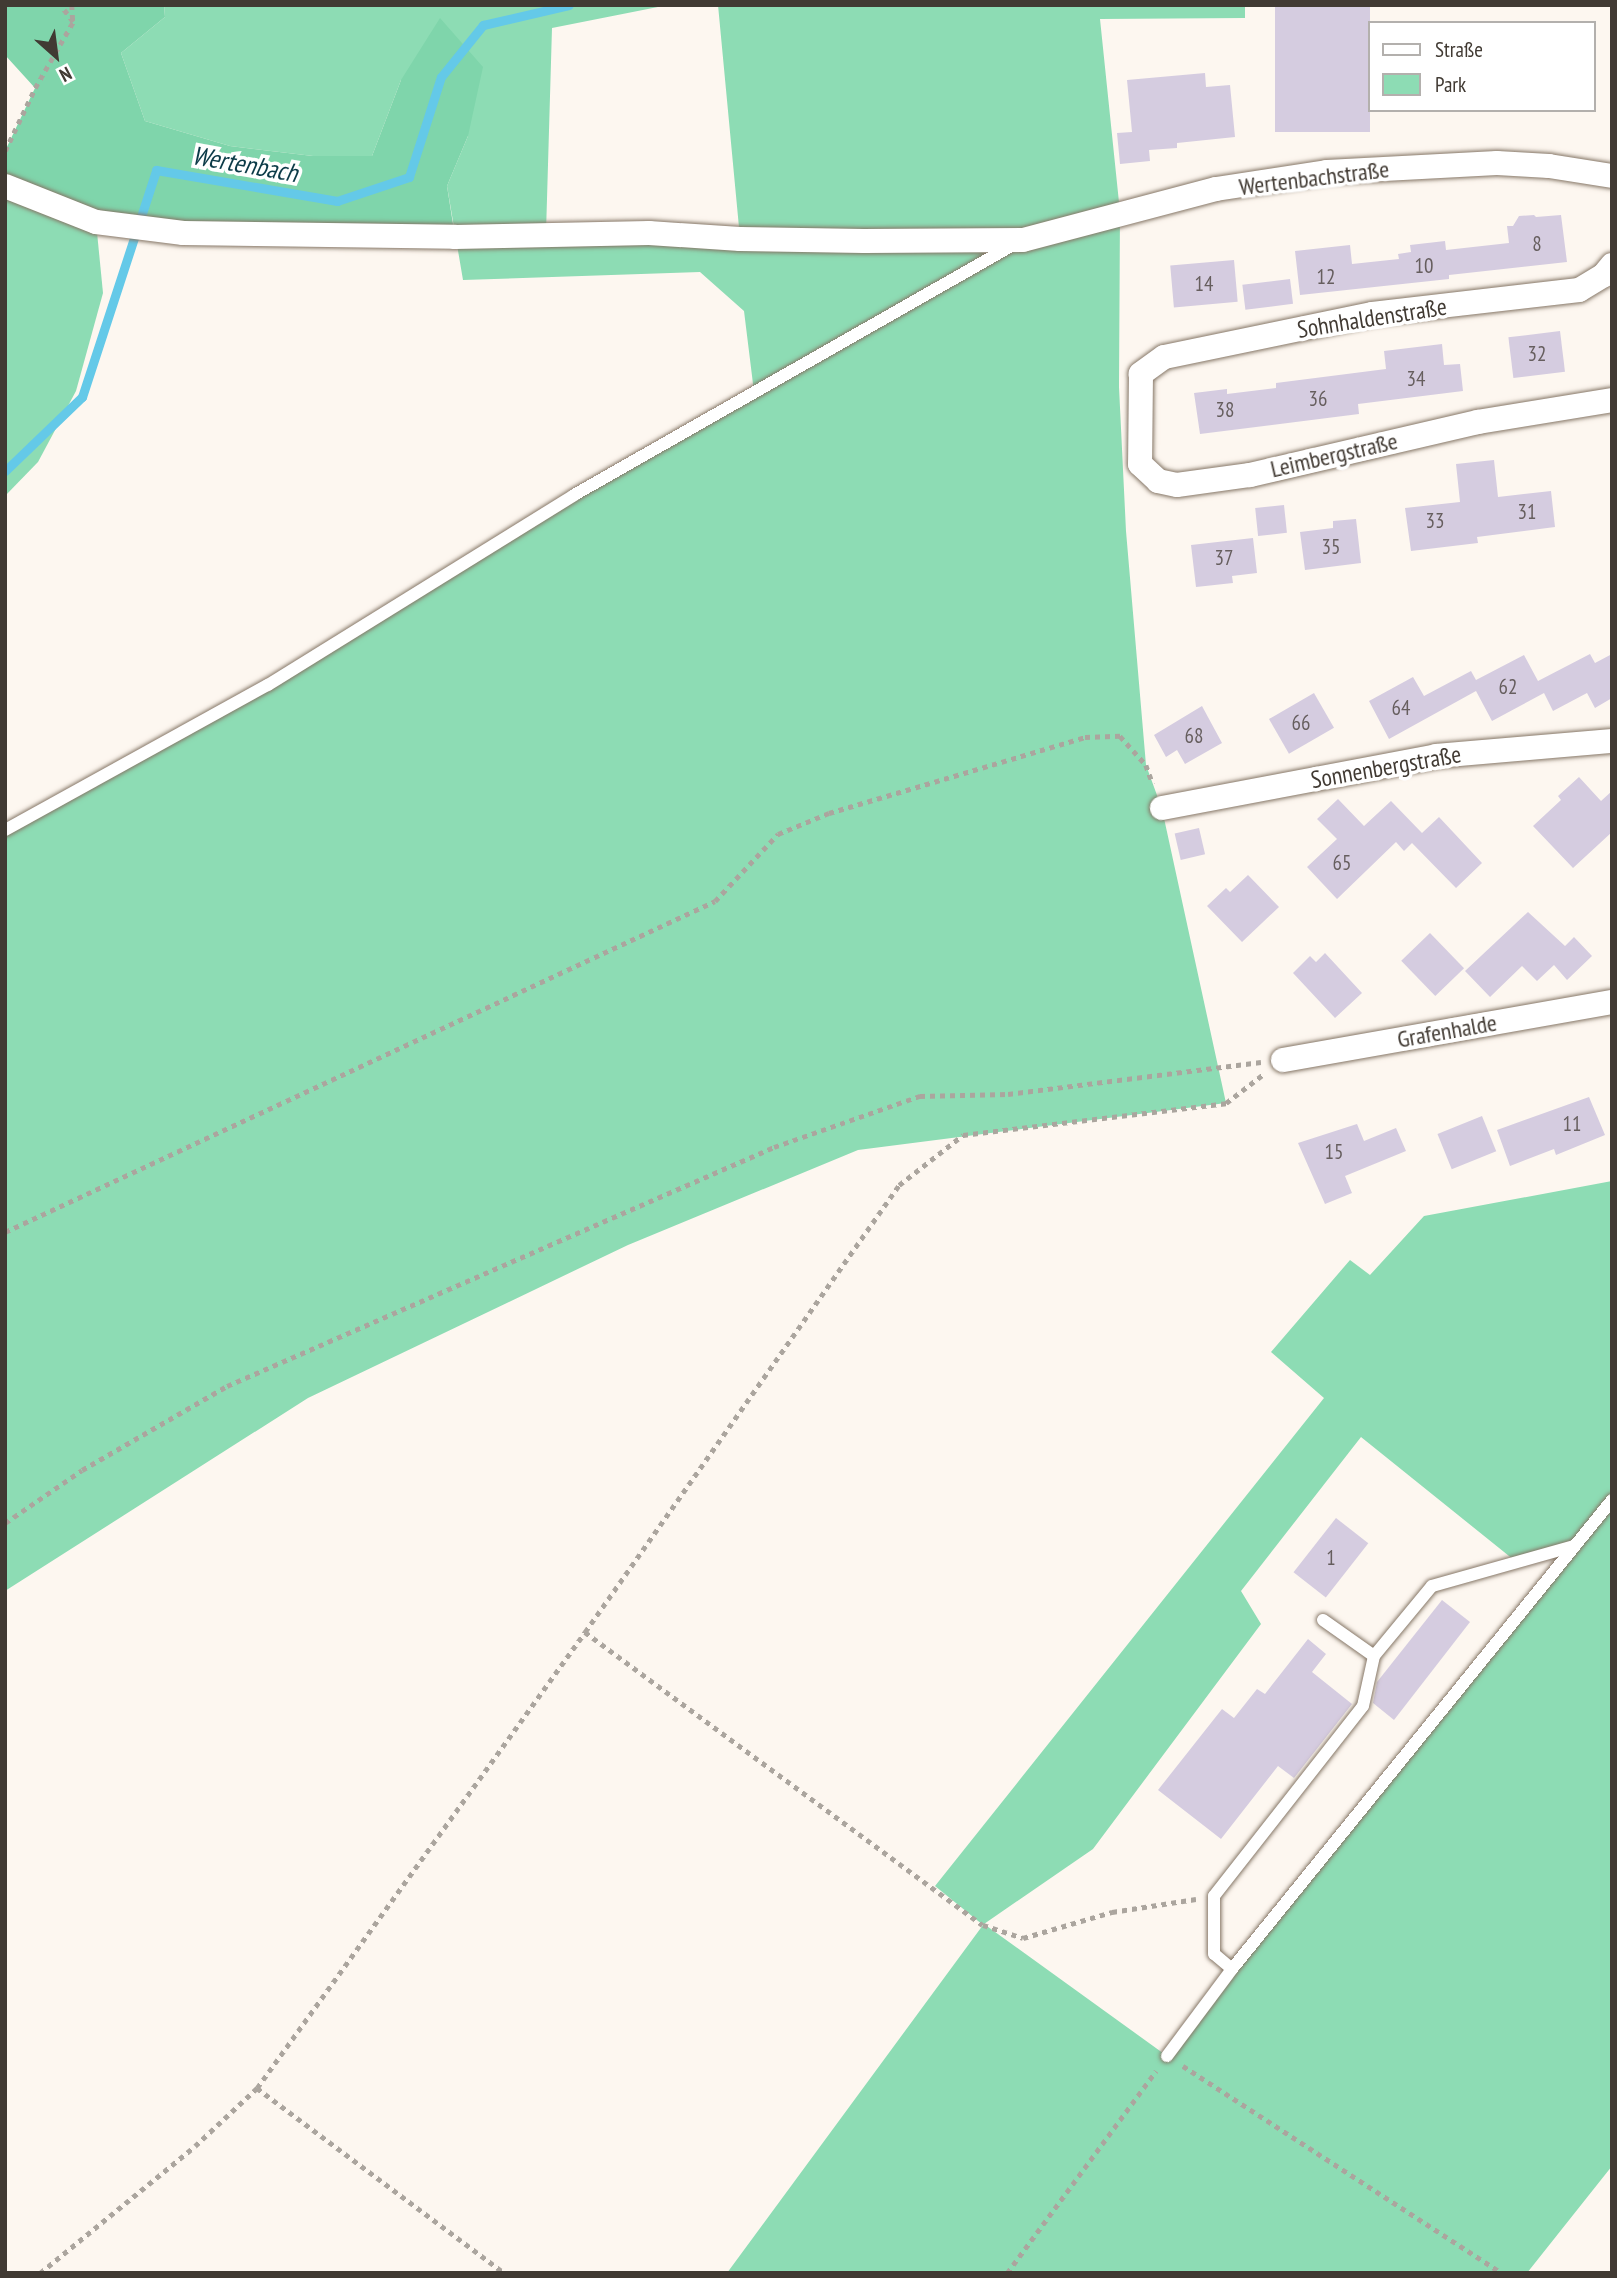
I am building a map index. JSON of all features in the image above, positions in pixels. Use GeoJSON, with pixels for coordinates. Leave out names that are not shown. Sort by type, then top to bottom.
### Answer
{"type":"FeatureCollection","features":[{"type":"Feature","properties":{"kind":"street","name":"Wertenbachstraße"},"geometry":{"type":"LineString","coordinates":[[5,186],[96,222],[183,233],[351,237],[649,233],[864,242],[1023,240],[1216,189],[1327,172],[1497,163],[1549,166],[1612,176]]}},
{"type":"Feature","properties":{"kind":"street","name":"Sohnhaldenstraße"},"geometry":{"type":"LineString","coordinates":[[1139,384],[1141,374],[1164,357],[1372,314],[1579,290],[1604,275],[1612,265]]}},
{"type":"Feature","properties":{"kind":"street","name":"Leimbergstraße"},"geometry":{"type":"LineString","coordinates":[[1139,384],[1140,464],[1158,481],[1177,485],[1250,475],[1478,422],[1612,400]]}},
{"type":"Feature","properties":{"kind":"street","name":"Sonnenbergstraße"},"geometry":{"type":"LineString","coordinates":[[1162,808],[1436,756],[1612,741]]}},
{"type":"Feature","properties":{"kind":"street","name":"Grafenhalde"},"geometry":{"type":"LineString","coordinates":[[1283,1060],[1612,1002]]}},
{"type":"Feature","properties":{"kind":"lane"},"geometry":{"type":"LineString","coordinates":[[5,830],[268,685],[574,495],[1023,240]]}},
{"type":"Feature","properties":{"kind":"lane"},"geometry":{"type":"LineString","coordinates":[[1167,2056],[1232,1969],[1612,1500]]}},
{"type":"Feature","properties":{"kind":"lane"},"geometry":{"type":"LineString","coordinates":[[1232,1969],[1214,1954],[1214,1896],[1363,1706],[1374,1657],[1432,1586],[1574,1546]]}},
{"type":"Feature","properties":{"kind":"lane"},"geometry":{"type":"LineString","coordinates":[[1323,1619],[1374,1657]]}},
{"type":"Feature","properties":{"kind":"path"},"geometry":{"type":"LineString","coordinates":[[60,5],[73,22]]}},
{"type":"Feature","properties":{"kind":"path"},"geometry":{"type":"LineString","coordinates":[[5,152],[30,97],[73,22],[72,5]]}},
{"type":"Feature","properties":{"kind":"path"},"geometry":{"type":"LineString","coordinates":[[5,1232],[715,901],[778,834],[829,813],[1085,737],[1121,736],[1146,765],[1162,808]]}},
{"type":"Feature","properties":{"kind":"path"},"geometry":{"type":"LineString","coordinates":[[5,1522],[82,1470],[227,1386],[774,1147],[920,1096],[1008,1094],[1217,1066],[1283,1060]]}},
{"type":"Feature","properties":{"kind":"path"},"geometry":{"type":"LineString","coordinates":[[40,2273],[195,2146],[257,2088],[584,1632],[899,1185],[963,1135],[1226,1103],[1283,1060]]}},
{"type":"Feature","properties":{"kind":"path"},"geometry":{"type":"LineString","coordinates":[[584,1632],[983,1925],[1023,1938],[1112,1912],[1214,1896]]}},
{"type":"Feature","properties":{"kind":"path"},"geometry":{"type":"LineString","coordinates":[[1007,2273],[1167,2056],[1502,2273]]}},
{"type":"Feature","properties":{"kind":"path"},"geometry":{"type":"LineString","coordinates":[[257,2088],[504,2273]]}},
{"type":"Feature","properties":{"kind":"green space"},"geometry":{"type":"Polygon","coordinates":[[[5,5],[164,5],[165,17],[121,53],[145,121],[230,146],[313,156],[372,156],[401,80],[440,18],[483,67],[468,136],[447,186],[455,237],[183,233],[5,186],[5,151],[35,88],[5,55],[5,5]]]}},
{"type":"Feature","properties":{"kind":"green space"},"geometry":{"type":"Polygon","coordinates":[[[164,5],[668,5],[552,28],[546,233],[740,238],[718,5],[1245,5],[1245,18],[1100,19],[1120,212],[1119,387],[1126,531],[1146,765],[1162,809],[1226,1103],[858,1150],[628,1245],[308,1398],[5,1591],[5,830],[104,777],[754,392],[744,311],[700,272],[463,280],[447,186],[468,136],[401,80],[372,156],[313,156],[230,146],[145,121],[121,53],[165,17],[164,5]]]}},
{"type":"Feature","properties":{"kind":"green space"},"geometry":{"type":"Polygon","coordinates":[[[5,186],[96,222],[103,293],[76,391],[38,462],[5,496],[5,186]]]}},
{"type":"Feature","properties":{"kind":"green space"},"geometry":{"type":"Polygon","coordinates":[[[1612,1181],[1612,2166],[1527,2273],[727,2273],[983,1925],[935,1886],[1324,1398],[1271,1352],[1350,1260],[1370,1275],[1424,1216],[1612,1181]],[[1361,1437],[1241,1591],[1261,1624],[1093,1849],[984,1924],[1167,2056],[1573,1547],[1514,1560],[1361,1437]]]}},
{"type":"Feature","properties":{"kind":"building"},"geometry":{"type":"Polygon","coordinates":[[[1275,5],[1370,5],[1370,132],[1275,132],[1275,5]]]}},
{"type":"Feature","properties":{"kind":"building"},"geometry":{"type":"Polygon","coordinates":[[[1205,73],[1206,87],[1230,85],[1235,137],[1177,143],[1177,148],[1149,150],[1150,161],[1120,164],[1117,133],[1132,132],[1127,80],[1205,73]]]}},
{"type":"Feature","properties":{"kind":"building"},"geometry":{"type":"Polygon","coordinates":[[[1561,215],[1567,262],[1449,275],[1449,279],[1300,295],[1295,251],[1350,245],[1352,264],[1399,259],[1398,254],[1411,252],[1410,245],[1445,241],[1446,250],[1509,243],[1507,226],[1513,226],[1519,216],[1561,215]]]}},
{"type":"Feature","properties":{"kind":"building"},"geometry":{"type":"Polygon","coordinates":[[[1234,260],[1238,302],[1174,307],[1170,266],[1234,260]]]}},
{"type":"Feature","properties":{"kind":"building"},"geometry":{"type":"Polygon","coordinates":[[[1290,279],[1293,304],[1245,310],[1242,285],[1290,279]]]}},
{"type":"Feature","properties":{"kind":"building"},"geometry":{"type":"Polygon","coordinates":[[[1560,331],[1565,372],[1513,378],[1508,337],[1560,331]]]}},
{"type":"Feature","properties":{"kind":"building"},"geometry":{"type":"Polygon","coordinates":[[[1442,344],[1444,365],[1460,364],[1463,391],[1358,404],[1359,414],[1200,434],[1194,393],[1227,389],[1227,394],[1276,388],[1276,383],[1386,369],[1384,351],[1442,344]]]}},
{"type":"Feature","properties":{"kind":"building"},"geometry":{"type":"Polygon","coordinates":[[[1494,460],[1498,497],[1551,491],[1555,527],[1477,537],[1478,543],[1411,551],[1405,508],[1460,502],[1456,464],[1494,460]]]}},
{"type":"Feature","properties":{"kind":"building"},"geometry":{"type":"Polygon","coordinates":[[[1284,505],[1287,533],[1258,536],[1255,508],[1284,505]]]}},
{"type":"Feature","properties":{"kind":"building"},"geometry":{"type":"Polygon","coordinates":[[[1356,519],[1361,563],[1305,570],[1300,532],[1333,528],[1333,521],[1356,519]]]}},
{"type":"Feature","properties":{"kind":"building"},"geometry":{"type":"Polygon","coordinates":[[[1253,538],[1257,573],[1232,576],[1233,583],[1196,587],[1191,545],[1253,538]]]}},
{"type":"Feature","properties":{"kind":"building"},"geometry":{"type":"Polygon","coordinates":[[[1590,654],[1595,663],[1612,654],[1612,698],[1595,708],[1587,693],[1553,711],[1544,693],[1492,721],[1476,691],[1389,739],[1369,701],[1413,677],[1424,696],[1471,671],[1476,680],[1524,655],[1538,681],[1590,654]]]}},
{"type":"Feature","properties":{"kind":"building"},"geometry":{"type":"Polygon","coordinates":[[[1314,693],[1334,728],[1289,754],[1269,719],[1314,693]]]}},
{"type":"Feature","properties":{"kind":"building"},"geometry":{"type":"Polygon","coordinates":[[[1202,706],[1222,743],[1185,764],[1177,750],[1166,757],[1154,735],[1202,706]]]}},
{"type":"Feature","properties":{"kind":"building"},"geometry":{"type":"Polygon","coordinates":[[[1579,777],[1601,801],[1612,791],[1612,832],[1573,868],[1533,826],[1561,800],[1558,796],[1579,777]]]}},
{"type":"Feature","properties":{"kind":"building"},"geometry":{"type":"Polygon","coordinates":[[[1338,799],[1364,826],[1391,801],[1422,833],[1439,817],[1482,863],[1456,888],[1412,843],[1404,851],[1396,842],[1337,899],[1307,867],[1337,839],[1317,819],[1338,799]]]}},
{"type":"Feature","properties":{"kind":"building"},"geometry":{"type":"Polygon","coordinates":[[[1199,828],[1205,854],[1181,860],[1175,834],[1199,828]]]}},
{"type":"Feature","properties":{"kind":"building"},"geometry":{"type":"Polygon","coordinates":[[[1248,875],[1279,907],[1242,942],[1207,906],[1226,888],[1230,892],[1248,875]]]}},
{"type":"Feature","properties":{"kind":"building"},"geometry":{"type":"Polygon","coordinates":[[[1528,912],[1565,946],[1574,937],[1592,956],[1567,980],[1554,965],[1537,981],[1522,966],[1490,997],[1465,971],[1528,912]]]}},
{"type":"Feature","properties":{"kind":"building"},"geometry":{"type":"Polygon","coordinates":[[[1430,933],[1464,968],[1435,996],[1401,961],[1430,933]]]}},
{"type":"Feature","properties":{"kind":"building"},"geometry":{"type":"Polygon","coordinates":[[[1325,953],[1362,993],[1335,1018],[1293,973],[1310,956],[1316,962],[1325,953]]]}},
{"type":"Feature","properties":{"kind":"building"},"geometry":{"type":"Polygon","coordinates":[[[1589,1097],[1605,1135],[1556,1155],[1554,1149],[1510,1166],[1497,1130],[1589,1097]]]}},
{"type":"Feature","properties":{"kind":"building"},"geometry":{"type":"Polygon","coordinates":[[[1482,1116],[1496,1151],[1452,1169],[1437,1134],[1482,1116]]]}},
{"type":"Feature","properties":{"kind":"building"},"geometry":{"type":"Polygon","coordinates":[[[1357,1124],[1364,1141],[1396,1128],[1406,1151],[1345,1176],[1352,1193],[1325,1204],[1298,1143],[1357,1124]]]}},
{"type":"Feature","properties":{"kind":"building"},"geometry":{"type":"Polygon","coordinates":[[[1336,1518],[1368,1543],[1326,1598],[1294,1572],[1336,1518]]]}},
{"type":"Feature","properties":{"kind":"building"},"geometry":{"type":"Polygon","coordinates":[[[1442,1600],[1470,1622],[1394,1720],[1373,1703],[1377,1682],[1442,1600]]]}},
{"type":"Feature","properties":{"kind":"building"},"geometry":{"type":"Polygon","coordinates":[[[1308,1639],[1326,1654],[1312,1672],[1352,1704],[1294,1778],[1278,1766],[1221,1839],[1158,1790],[1222,1709],[1234,1718],[1257,1689],[1265,1694],[1308,1639]]]}},
{"type":"Feature","properties":{"kind":"waterway","name":"Wertenbach"},"geometry":{"type":"LineString","coordinates":[[5,471],[82,397],[156,170],[337,201],[409,177],[441,77],[483,25],[569,5]]}}]}
